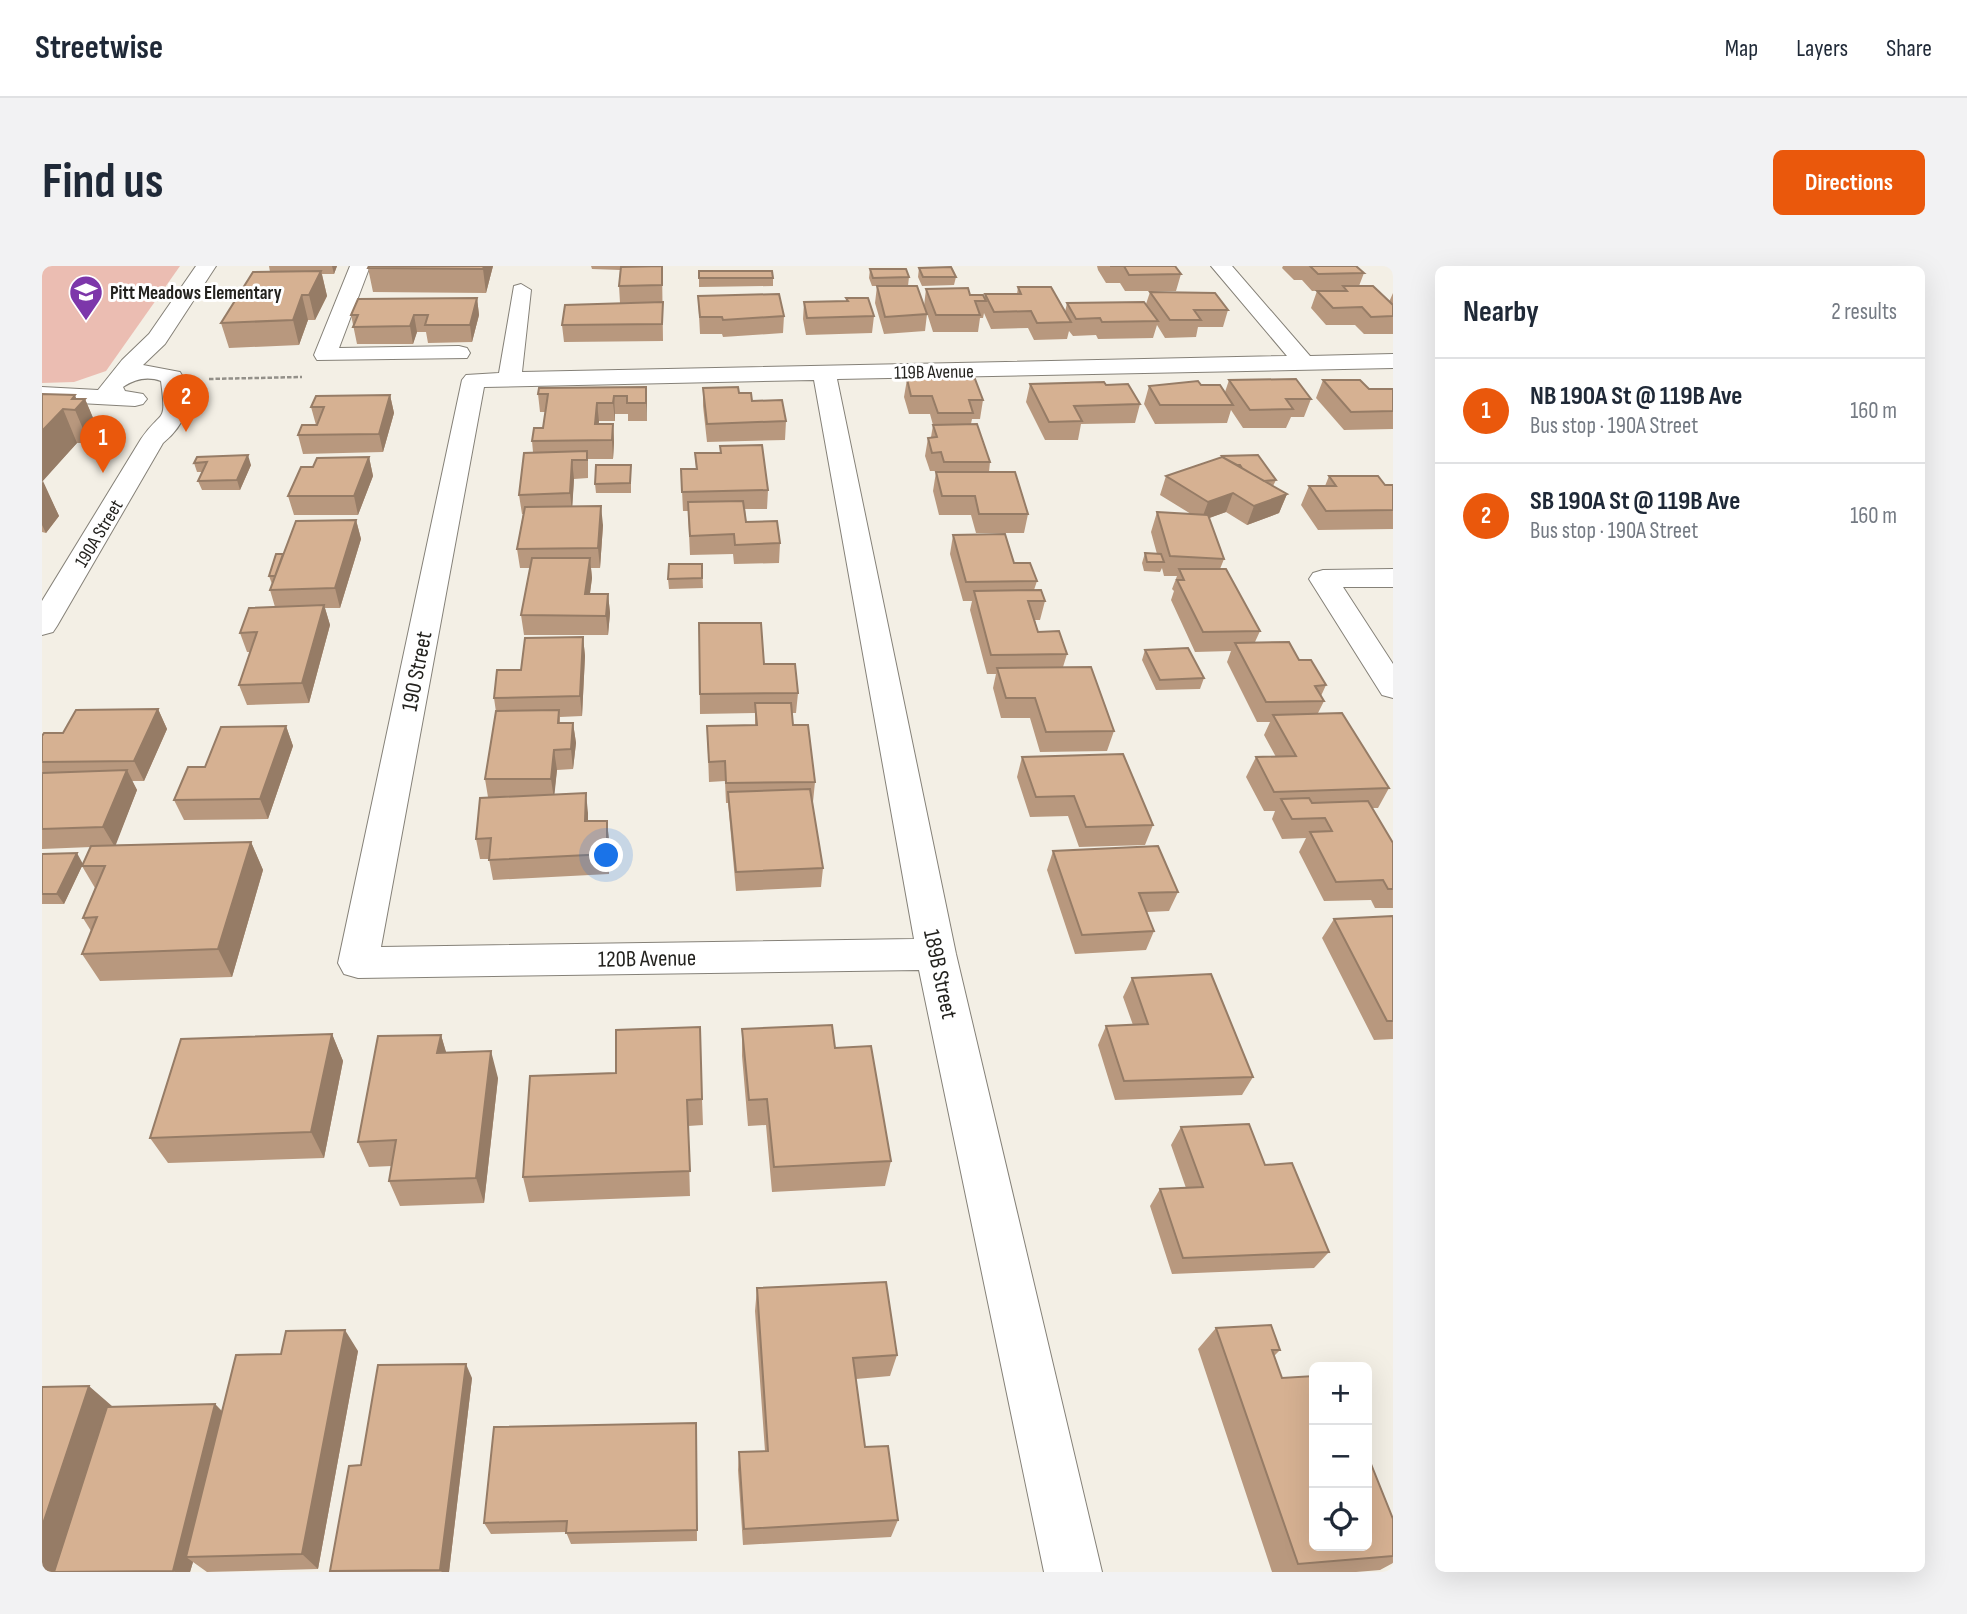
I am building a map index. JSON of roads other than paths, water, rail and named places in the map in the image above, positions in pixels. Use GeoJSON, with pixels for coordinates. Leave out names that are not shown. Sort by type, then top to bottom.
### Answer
{"type":"FeatureCollection","features":[{"type":"Feature","properties":{"kind":"street"},"geometry":{"type":"LineString","coordinates":[[122,389],[130,365],[157,339],[206,266]]}},
{"type":"Feature","properties":{"kind":"street"},"geometry":{"type":"LineString","coordinates":[[360,266],[325,355],[458,353]]}},
{"type":"Feature","properties":{"kind":"street"},"geometry":{"type":"LineString","coordinates":[[1222,266],[1304,363]]}},
{"type":"Feature","properties":{"kind":"street"},"geometry":{"type":"LineString","coordinates":[[510,379],[521,290]]}},
{"type":"Feature","properties":{"kind":"street","name":"190A Street"},"geometry":{"type":"LineString","coordinates":[[42,626],[153,439],[171,426],[177,412],[177,392],[167,379],[157,339]]}},
{"type":"Feature","properties":{"kind":"street","name":"119B Avenue"},"geometry":{"type":"LineString","coordinates":[[474,380],[1393,361]]}},
{"type":"Feature","properties":{"kind":"street","name":"189B Street"},"geometry":{"type":"LineString","coordinates":[[824,373],[936,954],[1073,1572]]}},
{"type":"Feature","properties":{"kind":"street"},"geometry":{"type":"LineString","coordinates":[[44,394],[122,389],[154,396],[167,379]]}},
{"type":"Feature","properties":{"kind":"street","name":"190 Street"},"geometry":{"type":"LineString","coordinates":[[358,963],[474,380]]}},
{"type":"Feature","properties":{"kind":"street"},"geometry":{"type":"LineString","coordinates":[[122,389],[153,439]]}},
{"type":"Feature","properties":{"kind":"street"},"geometry":{"type":"LineString","coordinates":[[1393,578],[1323,579],[1393,688]]}},
{"type":"Feature","properties":{"kind":"street","name":"120B Avenue"},"geometry":{"type":"LineString","coordinates":[[358,963],[936,954]]}},
{"type":"Feature","properties":{"kind":"place","name":"Pitt Meadows Elementary"},"geometry":{"type":"Point","coordinates":[86,322]}},
{"type":"Feature","properties":{"kind":"place","name":"SB 190A St @ 119B Ave"},"geometry":{"type":"Point","coordinates":[186,432]}},
{"type":"Feature","properties":{"kind":"place","name":"NB 190A St @ 119B Ave"},"geometry":{"type":"Point","coordinates":[103,473]}}]}
